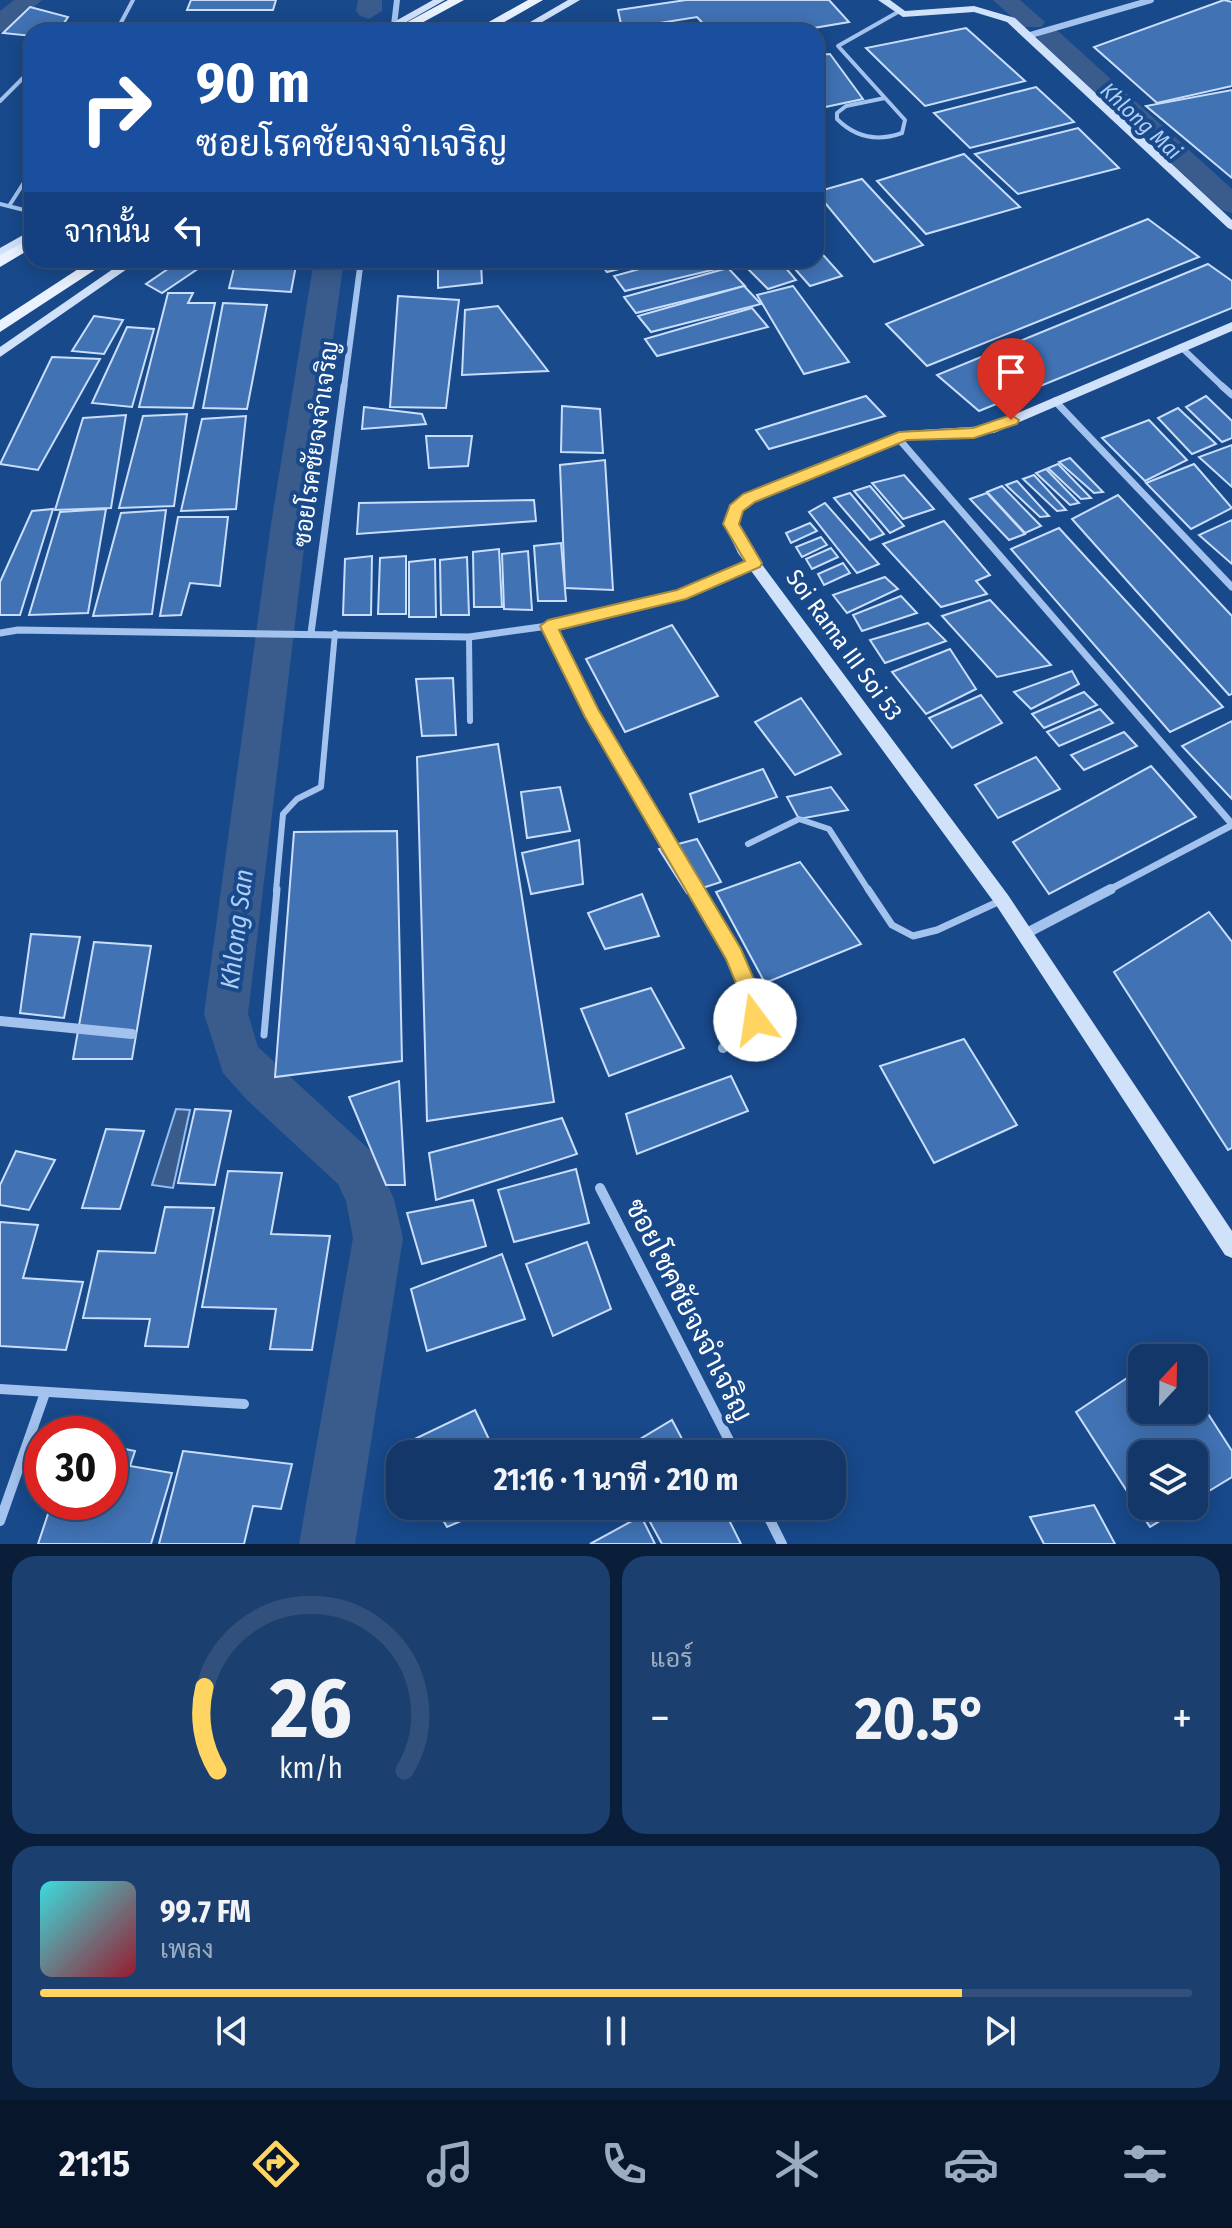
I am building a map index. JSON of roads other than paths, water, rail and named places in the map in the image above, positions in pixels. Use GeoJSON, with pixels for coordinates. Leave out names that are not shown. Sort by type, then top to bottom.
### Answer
{"type":"FeatureCollection","features":[{"type":"Feature","properties":{"kind":"main road"},"geometry":{"type":"LineString","coordinates":[[405,24],[458,0]]}},
{"type":"Feature","properties":{"kind":"main road"},"geometry":{"type":"LineString","coordinates":[[492,24],[537,0]]}},
{"type":"Feature","properties":{"kind":"main road"},"geometry":{"type":"LineString","coordinates":[[0,262],[24,247]]}},
{"type":"Feature","properties":{"kind":"main road"},"geometry":{"type":"LineString","coordinates":[[0,327],[90,268]]}},
{"type":"Feature","properties":{"kind":"street"},"geometry":{"type":"LineString","coordinates":[[395,24],[397,0]]}},
{"type":"Feature","properties":{"kind":"street"},"geometry":{"type":"LineString","coordinates":[[402,24],[440,0]]}},
{"type":"Feature","properties":{"kind":"street"},"geometry":{"type":"LineString","coordinates":[[532,24],[575,0]]}},
{"type":"Feature","properties":{"kind":"street"},"geometry":{"type":"LineString","coordinates":[[883,0],[898,12],[920,14],[974,9],[1011,20],[1232,226]]}},
{"type":"Feature","properties":{"kind":"street"},"geometry":{"type":"LineString","coordinates":[[1027,36],[1151,0]]}},
{"type":"Feature","properties":{"kind":"street"},"geometry":{"type":"LineString","coordinates":[[0,253],[24,239]]}},
{"type":"Feature","properties":{"kind":"street"},"geometry":{"type":"LineString","coordinates":[[0,353],[122,268]]}},
{"type":"Feature","properties":{"kind":"street","name":"ซอยโรคชัยจงจำเจริญ"},"geometry":{"type":"LineString","coordinates":[[311,633],[360,268]]}},
{"type":"Feature","properties":{"kind":"street","name":"Soi Rama III Soi 53"},"geometry":{"type":"LineString","coordinates":[[1232,326],[989,430],[898,438],[749,498],[735,509],[731,524],[754,563],[1002,900],[1232,1248]]}},
{"type":"Feature","properties":{"kind":"street"},"geometry":{"type":"LineString","coordinates":[[1181,347],[1232,395]]}},
{"type":"Feature","properties":{"kind":"street"},"geometry":{"type":"LineString","coordinates":[[1055,401],[1232,587]]}},
{"type":"Feature","properties":{"kind":"street"},"geometry":{"type":"LineString","coordinates":[[898,438],[1232,824],[1025,934]]}},
{"type":"Feature","properties":{"kind":"street"},"geometry":{"type":"LineString","coordinates":[[0,633],[18,630],[285,632],[469,637],[548,626],[681,595],[754,563]]}},
{"type":"Feature","properties":{"kind":"street"},"geometry":{"type":"LineString","coordinates":[[548,626],[591,712],[734,955],[755,1005],[755,1020],[723,1048]]}},
{"type":"Feature","properties":{"kind":"street"},"geometry":{"type":"LineString","coordinates":[[0,1021],[132,1034]]}},
{"type":"Feature","properties":{"kind":"street","name":"ซอยโชคชัยจงจำเจริญ"},"geometry":{"type":"LineString","coordinates":[[600,1188],[729,1440]]}},
{"type":"Feature","properties":{"kind":"street"},"geometry":{"type":"LineString","coordinates":[[0,1389],[244,1404]]}},
{"type":"Feature","properties":{"kind":"street"},"geometry":{"type":"LineString","coordinates":[[0,1521],[45,1393]]}},
{"type":"Feature","properties":{"kind":"street"},"geometry":{"type":"LineString","coordinates":[[770,1520],[782,1544]]}},
{"type":"Feature","properties":{"kind":"lane"},"geometry":{"type":"LineString","coordinates":[[120,24],[133,0]]}},
{"type":"Feature","properties":{"kind":"lane"},"geometry":{"type":"LineString","coordinates":[[885,98],[846,106],[837,113],[837,119],[847,130],[864,137],[890,139],[902,133],[905,120],[838,46],[848,38],[887,23],[898,12]]}},
{"type":"Feature","properties":{"kind":"lane"},"geometry":{"type":"LineString","coordinates":[[0,101],[24,77]]}},
{"type":"Feature","properties":{"kind":"lane"},"geometry":{"type":"LineString","coordinates":[[9,206],[24,183]]}},
{"type":"Feature","properties":{"kind":"lane"},"geometry":{"type":"LineString","coordinates":[[0,204],[24,210]]}},
{"type":"Feature","properties":{"kind":"lane"},"geometry":{"type":"LineString","coordinates":[[264,1035],[283,814],[297,799],[321,787],[335,633]]}},
{"type":"Feature","properties":{"kind":"lane"},"geometry":{"type":"LineString","coordinates":[[469,637],[470,721]]}},
{"type":"Feature","properties":{"kind":"lane"},"geometry":{"type":"LineString","coordinates":[[748,844],[799,819],[829,829],[892,925],[913,936],[937,930],[1002,900]]}},
{"type":"Feature","properties":{"kind":"water"},"geometry":{"type":"Polygon","coordinates":[[[176,1109],[190,1110],[173,1188],[152,1185],[176,1109]]]}},
{"type":"Feature","properties":{"kind":"waterway"},"geometry":{"type":"LineString","coordinates":[[0,24],[30,0]]}},
{"type":"Feature","properties":{"kind":"waterway","name":"Khlong San"},"geometry":{"type":"LineString","coordinates":[[369,11],[370,0]]}},
{"type":"Feature","properties":{"kind":"waterway","name":"Khlong Mai"},"geometry":{"type":"LineString","coordinates":[[1005,0],[1032,22]]}},
{"type":"Feature","properties":{"kind":"waterway","name":"Khlong Mai"},"geometry":{"type":"LineString","coordinates":[[1050,37],[1232,204]]}},
{"type":"Feature","properties":{"kind":"waterway","name":"Khlong San"},"geometry":{"type":"LineString","coordinates":[[327,1544],[378,1238],[370,1199],[355,1168],[262,1084],[239,1058],[226,1014],[289,524],[328,268]]}}]}
